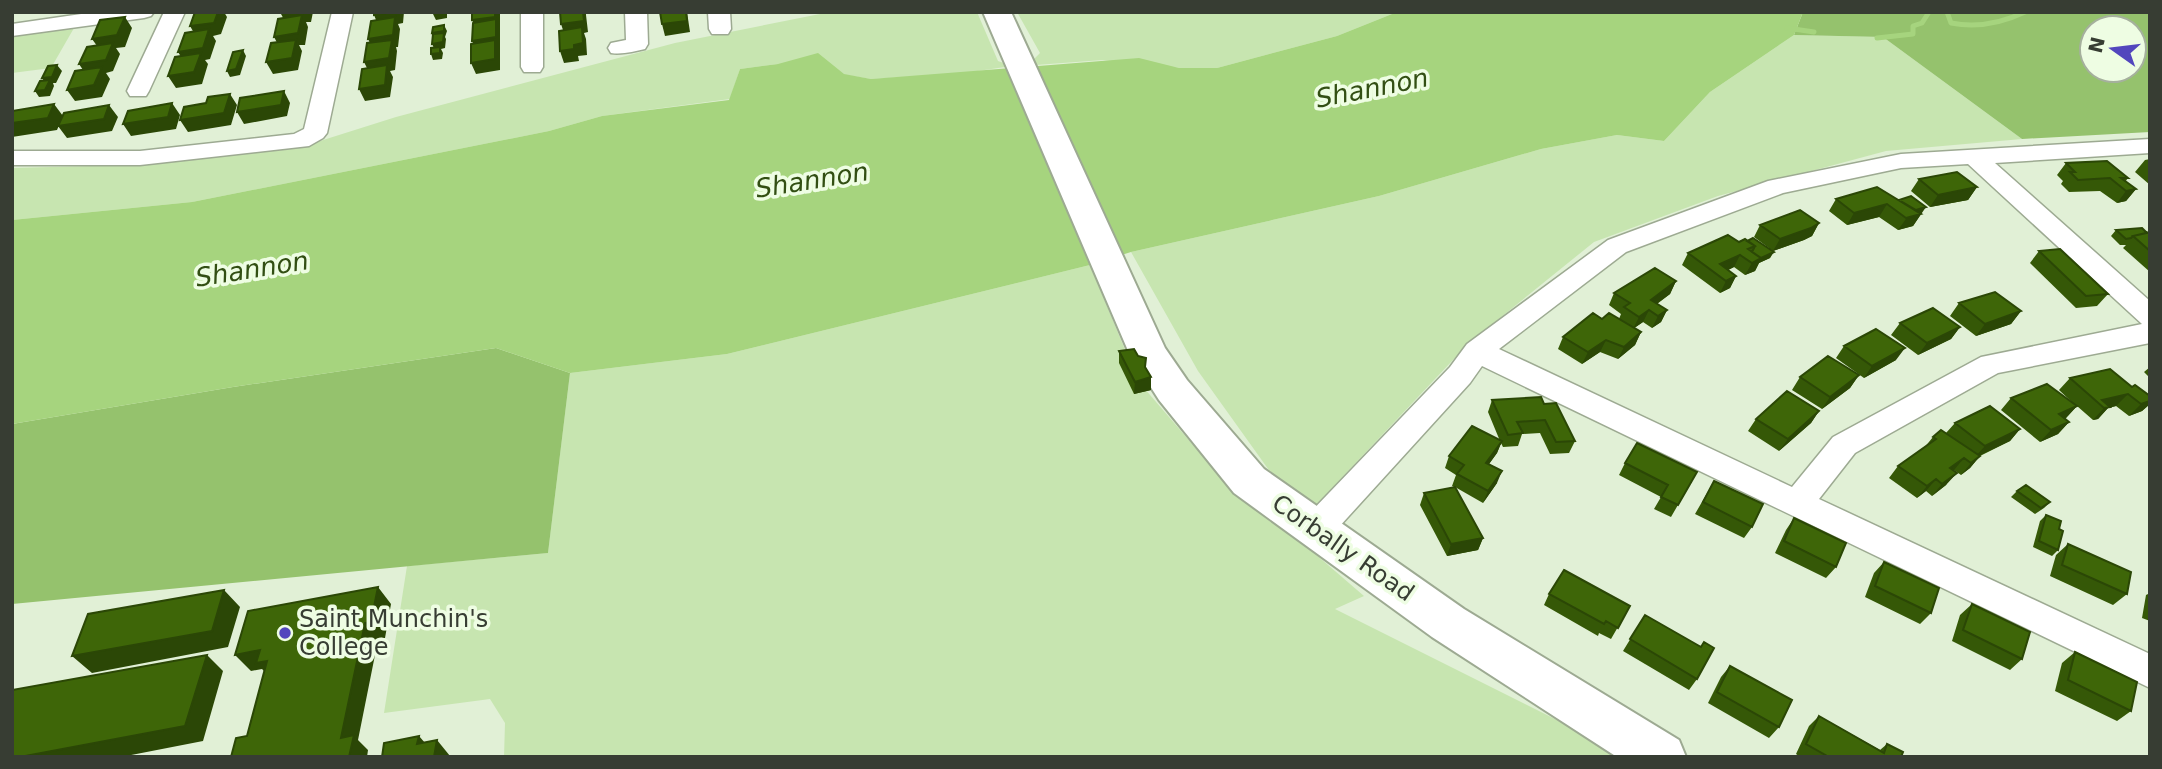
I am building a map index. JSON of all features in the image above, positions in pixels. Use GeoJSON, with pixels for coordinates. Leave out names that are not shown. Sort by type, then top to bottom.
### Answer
{"type":"FeatureCollection","features":[{"type":"Feature","properties":{"kind":"main road","name":"Corbally Road"},"geometry":{"type":"LineString","coordinates":[[997,12],[1148,353],[1173,390],[1249,481],[1448,623],[1661,757]]}},
{"type":"Feature","properties":{"kind":"street"},"geometry":{"type":"LineString","coordinates":[[12,30],[144,12]]}},
{"type":"Feature","properties":{"kind":"street"},"geometry":{"type":"LineString","coordinates":[[138,91],[175,12]]}},
{"type":"Feature","properties":{"kind":"street"},"geometry":{"type":"LineString","coordinates":[[12,158],[140,158],[300,141],[315,133],[344,12]]}},
{"type":"Feature","properties":{"kind":"street"},"geometry":{"type":"LineString","coordinates":[[532,12],[532,67]]}},
{"type":"Feature","properties":{"kind":"street"},"geometry":{"type":"LineString","coordinates":[[636,12],[636,45]]}},
{"type":"Feature","properties":{"kind":"street"},"geometry":{"type":"LineString","coordinates":[[1316,529],[1460,375],[1478,351],[1617,246],[1777,187],[1901,161],[2150,146]]}},
{"type":"Feature","properties":{"kind":"street"},"geometry":{"type":"LineString","coordinates":[[1972,155],[2150,317]]}},
{"type":"Feature","properties":{"kind":"street"},"geometry":{"type":"LineString","coordinates":[[1797,504],[1844,445],[1991,364],[2150,333]]}},
{"type":"Feature","properties":{"kind":"street"},"geometry":{"type":"LineString","coordinates":[[1478,351],[2150,672]]}},
{"type":"Feature","properties":{"kind":"shaded area"},"geometry":{"type":"Polygon","coordinates":[[[830,12],[977,12],[998,61],[1012,66],[957,74],[871,79],[778,64],[740,69],[730,99],[602,116],[549,131],[192,202],[12,220],[12,168],[128,165],[220,156],[320,141],[396,117],[675,43],[830,12]]]}},
{"type":"Feature","properties":{"kind":"shaded area"},"geometry":{"type":"Polygon","coordinates":[[[1017,12],[1397,12],[1337,36],[1217,68],[1179,68],[1103,60],[1036,65],[1034,59],[1040,53],[1017,12]]]}},
{"type":"Feature","properties":{"kind":"shaded area"},"geometry":{"type":"Polygon","coordinates":[[[1803,12],[2150,12],[2150,132],[2022,139],[1883,37],[1794,35],[1803,12]]]}},
{"type":"Feature","properties":{"kind":"shaded area"},"geometry":{"type":"Polygon","coordinates":[[[74,28],[51,68],[12,73],[12,36],[74,28]]]}},
{"type":"Feature","properties":{"kind":"shaded area"},"geometry":{"type":"Polygon","coordinates":[[[1794,35],[1883,37],[2022,139],[1886,151],[1718,196],[1594,242],[1469,343],[1315,506],[1271,473],[1198,371],[1131,252],[1379,196],[1541,149],[1617,135],[1664,141],[1710,92],[1794,35]]]}},
{"type":"Feature","properties":{"kind":"shaded area"},"geometry":{"type":"Polygon","coordinates":[[[1090,265],[1138,381],[1206,460],[1364,596],[1335,609],[1589,736],[1621,757],[504,757],[505,723],[490,699],[384,713],[407,566],[548,553],[570,373],[727,354],[1090,265]]]}},
{"type":"Feature","properties":{"kind":"shaded area"},"geometry":{"type":"Polygon","coordinates":[[[496,348],[570,373],[548,553],[12,604],[12,424],[233,387],[496,348]]]}},
{"type":"Feature","properties":{"kind":"water","name":"Shannon"},"geometry":{"type":"Polygon","coordinates":[[[1397,12],[1803,12],[1794,35],[1710,92],[1664,141],[1617,135],[1541,149],[1379,196],[1131,252],[1090,265],[727,354],[570,373],[496,348],[233,387],[12,424],[12,220],[192,202],[549,131],[602,116],[729,100],[740,69],[778,64],[818,53],[844,74],[871,79],[1139,58],[1179,68],[1217,68],[1337,36],[1397,12]]]}},
{"type":"Feature","properties":{"kind":"building"},"geometry":{"type":"Polygon","coordinates":[[[195,12],[218,12],[214,23],[190,26],[195,12]]]}},
{"type":"Feature","properties":{"kind":"building"},"geometry":{"type":"Polygon","coordinates":[[[472,12],[495,12],[495,17],[472,20],[472,12]]]}},
{"type":"Feature","properties":{"kind":"building"},"geometry":{"type":"Polygon","coordinates":[[[560,12],[583,12],[584,21],[561,24],[560,12]]]}},
{"type":"Feature","properties":{"kind":"building"},"geometry":{"type":"Polygon","coordinates":[[[660,12],[686,12],[687,21],[662,24],[660,12]]]}},
{"type":"Feature","properties":{"kind":"building"},"geometry":{"type":"Polygon","coordinates":[[[302,15],[298,33],[274,37],[278,19],[302,15]]]}},
{"type":"Feature","properties":{"kind":"building"},"geometry":{"type":"Polygon","coordinates":[[[125,17],[117,35],[92,39],[100,20],[125,17]]]}},
{"type":"Feature","properties":{"kind":"building"},"geometry":{"type":"Polygon","coordinates":[[[395,17],[393,35],[368,39],[371,21],[395,17]]]}},
{"type":"Feature","properties":{"kind":"building"},"geometry":{"type":"Polygon","coordinates":[[[496,19],[496,37],[472,41],[473,23],[496,19]]]}},
{"type":"Feature","properties":{"kind":"building"},"geometry":{"type":"Polygon","coordinates":[[[444,25],[444,31],[432,33],[433,27],[444,25]]]}},
{"type":"Feature","properties":{"kind":"building"},"geometry":{"type":"Polygon","coordinates":[[[582,27],[583,43],[574,45],[574,49],[560,51],[559,31],[582,27]]]}},
{"type":"Feature","properties":{"kind":"building"},"geometry":{"type":"Polygon","coordinates":[[[209,29],[203,48],[178,52],[185,33],[209,29]]]}},
{"type":"Feature","properties":{"kind":"building"},"geometry":{"type":"Polygon","coordinates":[[[444,33],[443,42],[432,44],[433,34],[444,33]]]}},
{"type":"Feature","properties":{"kind":"building"},"geometry":{"type":"Polygon","coordinates":[[[296,40],[292,58],[266,62],[271,43],[296,40]]]}},
{"type":"Feature","properties":{"kind":"building"},"geometry":{"type":"Polygon","coordinates":[[[392,40],[389,58],[364,62],[367,43],[392,40]]]}},
{"type":"Feature","properties":{"kind":"building"},"geometry":{"type":"Polygon","coordinates":[[[495,40],[495,59],[471,63],[471,44],[495,40]]]}},
{"type":"Feature","properties":{"kind":"building"},"geometry":{"type":"Polygon","coordinates":[[[113,43],[106,60],[79,64],[87,47],[113,43]]]}},
{"type":"Feature","properties":{"kind":"building"},"geometry":{"type":"Polygon","coordinates":[[[440,47],[440,53],[431,54],[431,48],[440,47]]]}},
{"type":"Feature","properties":{"kind":"building"},"geometry":{"type":"Polygon","coordinates":[[[243,50],[236,69],[227,71],[233,52],[243,50]]]}},
{"type":"Feature","properties":{"kind":"building"},"geometry":{"type":"Polygon","coordinates":[[[201,53],[194,72],[168,76],[175,57],[201,53]]]}},
{"type":"Feature","properties":{"kind":"building"},"geometry":{"type":"Polygon","coordinates":[[[57,65],[52,77],[42,78],[48,66],[57,65]]]}},
{"type":"Feature","properties":{"kind":"building"},"geometry":{"type":"Polygon","coordinates":[[[387,65],[385,85],[359,89],[362,69],[387,65]]]}},
{"type":"Feature","properties":{"kind":"building"},"geometry":{"type":"Polygon","coordinates":[[[102,67],[94,85],[67,90],[75,71],[102,67]]]}},
{"type":"Feature","properties":{"kind":"building"},"geometry":{"type":"Polygon","coordinates":[[[50,80],[45,90],[35,91],[40,81],[50,80]]]}},
{"type":"Feature","properties":{"kind":"building"},"geometry":{"type":"Polygon","coordinates":[[[284,91],[281,105],[237,112],[240,98],[284,91]]]}},
{"type":"Feature","properties":{"kind":"building"},"geometry":{"type":"Polygon","coordinates":[[[230,94],[224,113],[180,120],[184,107],[206,103],[208,97],[230,94]]]}},
{"type":"Feature","properties":{"kind":"building"},"geometry":{"type":"Polygon","coordinates":[[[172,103],[168,117],[123,124],[128,111],[172,103]]]}},
{"type":"Feature","properties":{"kind":"building"},"geometry":{"type":"Polygon","coordinates":[[[54,104],[48,118],[12,123],[12,111],[54,104]]]}},
{"type":"Feature","properties":{"kind":"building"},"geometry":{"type":"Polygon","coordinates":[[[109,105],[104,119],[58,126],[64,113],[109,105]]]}},
{"type":"Feature","properties":{"kind":"building"},"geometry":{"type":"Polygon","coordinates":[[[2107,161],[2128,178],[2121,178],[2136,189],[2126,191],[2110,178],[2078,180],[2070,172],[2075,172],[2066,163],[2107,161]]]}},
{"type":"Feature","properties":{"kind":"building"},"geometry":{"type":"Polygon","coordinates":[[[1957,172],[1977,187],[1938,195],[1919,179],[1957,172]]]}},
{"type":"Feature","properties":{"kind":"building"},"geometry":{"type":"Polygon","coordinates":[[[1877,187],[1921,214],[1906,218],[1887,204],[1854,213],[1836,199],[1877,187]]]}},
{"type":"Feature","properties":{"kind":"building"},"geometry":{"type":"Polygon","coordinates":[[[1911,196],[1926,207],[1916,210],[1899,200],[1911,196]]]}},
{"type":"Feature","properties":{"kind":"building"},"geometry":{"type":"Polygon","coordinates":[[[1800,210],[1819,223],[1780,239],[1760,225],[1800,210]]]}},
{"type":"Feature","properties":{"kind":"building"},"geometry":{"type":"Polygon","coordinates":[[[2142,228],[2147,233],[2126,239],[2116,230],[2142,228]]]}},
{"type":"Feature","properties":{"kind":"building"},"geometry":{"type":"Polygon","coordinates":[[[2150,232],[2150,251],[2133,236],[2150,232]]]}},
{"type":"Feature","properties":{"kind":"building"},"geometry":{"type":"Polygon","coordinates":[[[1728,235],[1739,242],[1745,239],[1755,246],[1748,249],[1761,258],[1752,263],[1740,255],[1720,264],[1736,276],[1726,281],[1688,253],[1728,235]]]}},
{"type":"Feature","properties":{"kind":"building"},"geometry":{"type":"Polygon","coordinates":[[[1753,238],[1774,252],[1761,258],[1752,252],[1755,246],[1747,241],[1753,238]]]}},
{"type":"Feature","properties":{"kind":"building"},"geometry":{"type":"Polygon","coordinates":[[[2060,249],[2108,294],[2086,296],[2039,251],[2060,249]]]}},
{"type":"Feature","properties":{"kind":"building"},"geometry":{"type":"Polygon","coordinates":[[[1655,268],[1676,281],[1651,300],[1667,310],[1658,316],[1649,310],[1639,317],[1624,307],[1630,303],[1614,293],[1655,268]]]}},
{"type":"Feature","properties":{"kind":"building"},"geometry":{"type":"Polygon","coordinates":[[[1995,292],[2021,311],[1985,324],[1959,303],[1995,292]]]}},
{"type":"Feature","properties":{"kind":"building"},"geometry":{"type":"Polygon","coordinates":[[[1933,308],[1960,327],[1927,343],[1900,323],[1933,308]]]}},
{"type":"Feature","properties":{"kind":"building"},"geometry":{"type":"Polygon","coordinates":[[[1593,313],[1602,319],[1609,313],[1641,332],[1624,347],[1606,340],[1588,352],[1563,337],[1593,313]]]}},
{"type":"Feature","properties":{"kind":"building"},"geometry":{"type":"Polygon","coordinates":[[[1876,329],[1905,348],[1872,366],[1844,346],[1876,329]]]}},
{"type":"Feature","properties":{"kind":"building"},"geometry":{"type":"Polygon","coordinates":[[[1134,349],[1138,356],[1146,358],[1145,367],[1151,377],[1135,382],[1119,351],[1134,349]]]}},
{"type":"Feature","properties":{"kind":"building"},"geometry":{"type":"Polygon","coordinates":[[[1828,356],[1859,375],[1830,397],[1800,377],[1828,356]]]}},
{"type":"Feature","properties":{"kind":"building"},"geometry":{"type":"Polygon","coordinates":[[[2110,369],[2132,387],[2135,385],[2150,396],[2150,401],[2141,404],[2128,394],[2102,400],[2110,407],[2104,408],[2070,378],[2110,369]]]}},
{"type":"Feature","properties":{"kind":"building"},"geometry":{"type":"Polygon","coordinates":[[[2047,384],[2077,406],[2059,414],[2069,422],[2051,430],[2011,398],[2047,384]]]}},
{"type":"Feature","properties":{"kind":"building"},"geometry":{"type":"Polygon","coordinates":[[[1787,391],[1819,411],[1788,439],[1756,419],[1787,391]]]}},
{"type":"Feature","properties":{"kind":"building"},"geometry":{"type":"Polygon","coordinates":[[[1541,397],[1544,404],[1556,403],[1575,441],[1556,442],[1545,420],[1517,422],[1523,433],[1508,435],[1492,400],[1541,397]]]}},
{"type":"Feature","properties":{"kind":"building"},"geometry":{"type":"Polygon","coordinates":[[[1990,406],[2020,429],[1985,446],[1955,423],[1990,406]]]}},
{"type":"Feature","properties":{"kind":"building"},"geometry":{"type":"Polygon","coordinates":[[[1472,426],[1502,441],[1486,463],[1502,471],[1488,491],[1457,474],[1464,465],[1449,456],[1472,426]]]}},
{"type":"Feature","properties":{"kind":"building"},"geometry":{"type":"Polygon","coordinates":[[[1941,430],[1980,456],[1971,463],[1964,458],[1950,468],[1957,473],[1942,484],[1936,479],[1927,486],[1898,466],[1936,439],[1933,437],[1941,430]]]}},
{"type":"Feature","properties":{"kind":"building"},"geometry":{"type":"Polygon","coordinates":[[[1637,443],[1697,472],[1678,505],[1661,497],[1668,485],[1625,463],[1637,443]]]}},
{"type":"Feature","properties":{"kind":"building"},"geometry":{"type":"Polygon","coordinates":[[[1714,481],[1763,504],[1752,527],[1703,502],[1714,481]]]}},
{"type":"Feature","properties":{"kind":"building"},"geometry":{"type":"Polygon","coordinates":[[[2026,485],[2050,502],[2041,508],[2017,491],[2026,485]]]}},
{"type":"Feature","properties":{"kind":"building"},"geometry":{"type":"Polygon","coordinates":[[[1455,487],[1483,538],[1451,544],[1424,493],[1455,487]]]}},
{"type":"Feature","properties":{"kind":"building"},"geometry":{"type":"Polygon","coordinates":[[[2046,515],[2061,521],[2059,529],[2063,531],[2058,550],[2039,541],[2046,515]]]}},
{"type":"Feature","properties":{"kind":"building"},"geometry":{"type":"Polygon","coordinates":[[[1794,518],[1846,543],[1836,567],[1784,541],[1794,518]]]}},
{"type":"Feature","properties":{"kind":"building"},"geometry":{"type":"Polygon","coordinates":[[[2068,544],[2131,572],[2127,594],[2062,565],[2068,544]]]}},
{"type":"Feature","properties":{"kind":"building"},"geometry":{"type":"Polygon","coordinates":[[[1884,562],[1939,588],[1931,613],[1875,586],[1884,562]]]}},
{"type":"Feature","properties":{"kind":"building"},"geometry":{"type":"Polygon","coordinates":[[[1564,570],[1630,606],[1618,628],[1606,621],[1604,624],[1549,594],[1564,570]]]}},
{"type":"Feature","properties":{"kind":"building"},"geometry":{"type":"Polygon","coordinates":[[[378,587],[371,622],[365,623],[341,738],[354,735],[349,757],[231,757],[236,738],[247,736],[267,661],[256,663],[260,650],[235,655],[248,611],[378,587]]]}},
{"type":"Feature","properties":{"kind":"building"},"geometry":{"type":"Polygon","coordinates":[[[224,590],[212,631],[72,656],[88,614],[224,590]]]}},
{"type":"Feature","properties":{"kind":"building"},"geometry":{"type":"Polygon","coordinates":[[[1972,604],[2030,632],[2022,659],[1963,630],[1972,604]]]}},
{"type":"Feature","properties":{"kind":"building"},"geometry":{"type":"Polygon","coordinates":[[[1645,615],[1701,647],[1704,642],[1714,648],[1697,679],[1630,639],[1645,615]]]}},
{"type":"Feature","properties":{"kind":"building"},"geometry":{"type":"Polygon","coordinates":[[[2075,652],[2137,682],[2131,711],[2068,680],[2075,652]]]}},
{"type":"Feature","properties":{"kind":"building"},"geometry":{"type":"Polygon","coordinates":[[[207,655],[185,726],[12,757],[12,690],[207,655]]]}},
{"type":"Feature","properties":{"kind":"building"},"geometry":{"type":"Polygon","coordinates":[[[1730,666],[1792,700],[1779,727],[1717,692],[1730,666]]]}},
{"type":"Feature","properties":{"kind":"building"},"geometry":{"type":"Polygon","coordinates":[[[1819,716],[1884,753],[1887,744],[1903,752],[1901,757],[1829,757],[1806,744],[1819,716]]]}},
{"type":"Feature","properties":{"kind":"building"},"geometry":{"type":"Polygon","coordinates":[[[419,736],[417,744],[437,740],[434,757],[382,757],[384,743],[419,736]]]}},
{"type":"Feature","properties":{"kind":"waterway"},"geometry":{"type":"LineString","coordinates":[[1877,38],[1913,34],[1913,26],[1922,23],[1929,12]]}},
{"type":"Feature","properties":{"kind":"waterway"},"geometry":{"type":"LineString","coordinates":[[1947,12],[1951,23],[1970,25],[1998,22],[2025,12]]}},
{"type":"Feature","properties":{"kind":"waterway"},"geometry":{"type":"LineString","coordinates":[[1787,28],[1814,32]]}},
{"type":"Feature","properties":{"kind":"place","name":"Saint Munchin's College"},"geometry":{"type":"Point","coordinates":[285,633]}}]}
